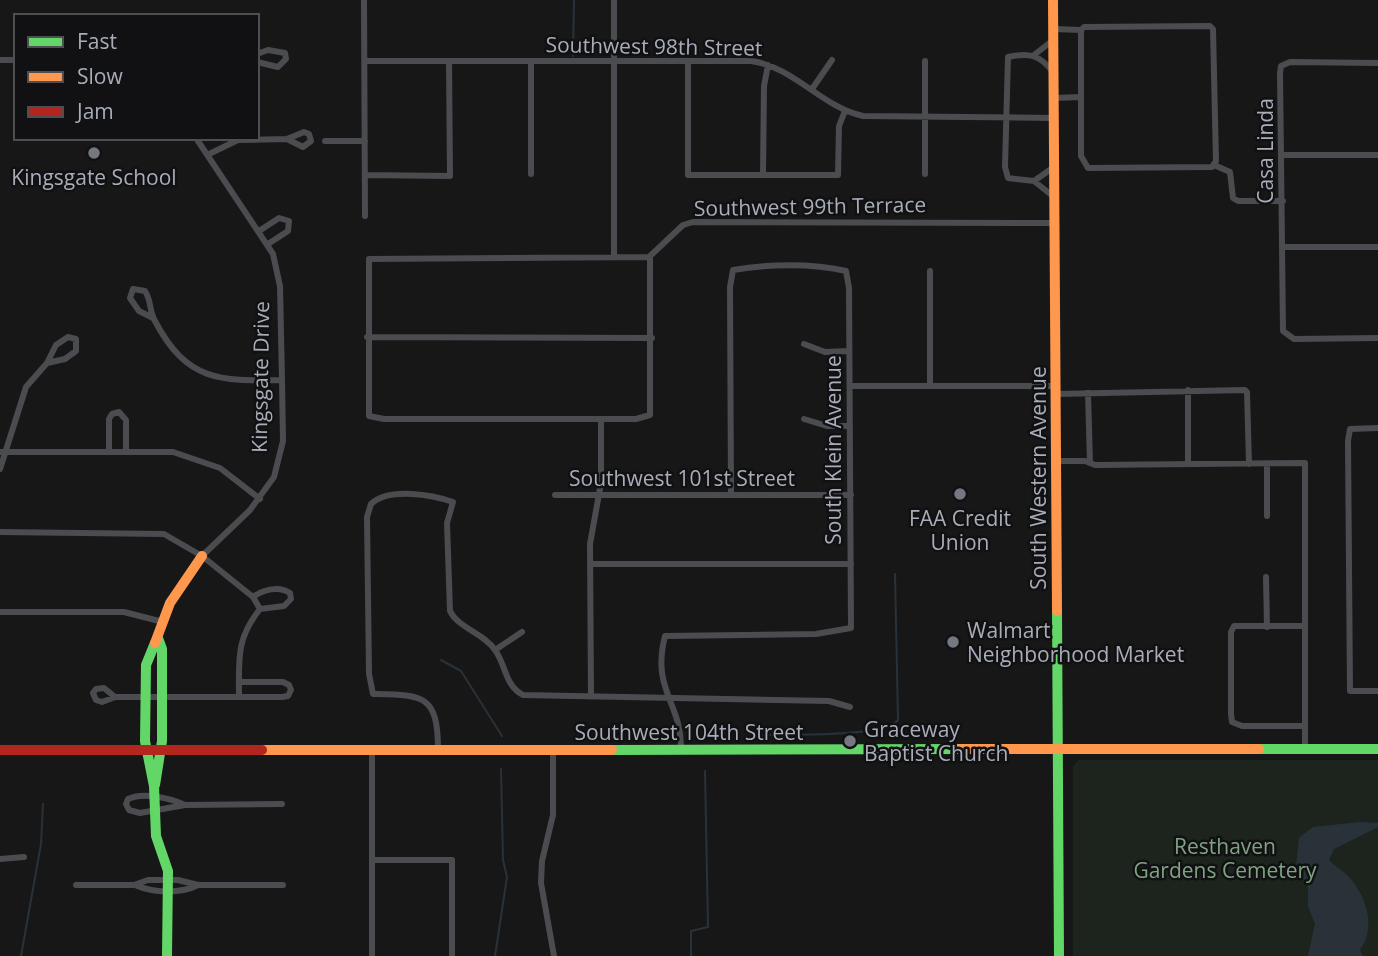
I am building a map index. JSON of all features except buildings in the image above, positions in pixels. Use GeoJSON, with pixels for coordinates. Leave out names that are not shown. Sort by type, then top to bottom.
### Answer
{"type":"FeatureCollection","features":[{"type":"Feature","properties":{"kind":"main road","name":"South Western Avenue"},"geometry":{"type":"LineString","coordinates":[[1053,0],[1059,956]]}},
{"type":"Feature","properties":{"kind":"main road","name":"Kingsgate Drive"},"geometry":{"type":"LineString","coordinates":[[154,786],[146,750],[147,657],[158,638],[178,587],[202,556]]}},
{"type":"Feature","properties":{"kind":"main road","name":"Kingsgate Drive"},"geometry":{"type":"LineString","coordinates":[[158,638],[162,649],[161,750],[154,798],[156,836],[166,857],[167,956]]}},
{"type":"Feature","properties":{"kind":"main road","name":"Southwest 104th Street"},"geometry":{"type":"LineString","coordinates":[[0,750],[1059,752],[1378,749]]}},
{"type":"Feature","properties":{"kind":"street"},"geometry":{"type":"LineString","coordinates":[[364,0],[365,216]]}},
{"type":"Feature","properties":{"kind":"street"},"geometry":{"type":"LineString","coordinates":[[614,0],[614,257]]}},
{"type":"Feature","properties":{"kind":"street"},"geometry":{"type":"LineString","coordinates":[[1034,55],[1054,34],[1081,30],[1084,27],[1210,26],[1213,29],[1214,165]]}},
{"type":"Feature","properties":{"kind":"street"},"geometry":{"type":"LineString","coordinates":[[1081,30],[1081,156],[1087,168],[1202,168],[1214,165],[1230,172],[1233,198],[1238,201],[1283,201]]}},
{"type":"Feature","properties":{"kind":"street"},"geometry":{"type":"LineString","coordinates":[[259,54],[278,50],[283,51],[286,59],[284,65],[278,67],[259,62]]}},
{"type":"Feature","properties":{"kind":"street"},"geometry":{"type":"LineString","coordinates":[[1054,73],[1045,61],[1034,55],[1008,57],[1005,167],[1008,178],[1034,181],[1046,187],[1055,197]]}},
{"type":"Feature","properties":{"kind":"street"},"geometry":{"type":"LineString","coordinates":[[812,89],[832,60]]}},
{"type":"Feature","properties":{"kind":"street","name":"Southwest 98th Street"},"geometry":{"type":"LineString","coordinates":[[365,61],[751,61],[768,65],[845,111],[871,117],[1054,118]]}},
{"type":"Feature","properties":{"kind":"street"},"geometry":{"type":"LineString","coordinates":[[365,175],[450,176],[449,61]]}},
{"type":"Feature","properties":{"kind":"street"},"geometry":{"type":"LineString","coordinates":[[531,61],[531,174]]}},
{"type":"Feature","properties":{"kind":"street"},"geometry":{"type":"LineString","coordinates":[[688,61],[688,175],[838,176],[839,126],[845,111]]}},
{"type":"Feature","properties":{"kind":"street"},"geometry":{"type":"LineString","coordinates":[[925,61],[925,174]]}},
{"type":"Feature","properties":{"kind":"street","name":"Casa Linda"},"geometry":{"type":"LineString","coordinates":[[1378,63],[1284,64],[1280,73],[1284,334],[1294,339],[1378,338]]}},
{"type":"Feature","properties":{"kind":"street"},"geometry":{"type":"LineString","coordinates":[[763,176],[764,86],[768,65]]}},
{"type":"Feature","properties":{"kind":"street"},"geometry":{"type":"LineString","coordinates":[[1054,98],[1080,97]]}},
{"type":"Feature","properties":{"kind":"street"},"geometry":{"type":"LineString","coordinates":[[259,140],[287,139]]}},
{"type":"Feature","properties":{"kind":"street","name":"Kingsgate Drive"},"geometry":{"type":"LineString","coordinates":[[197,140],[268,244],[280,281],[282,380],[281,458],[269,486],[260,499],[202,556]]}},
{"type":"Feature","properties":{"kind":"street"},"geometry":{"type":"LineString","coordinates":[[207,155],[238,140]]}},
{"type":"Feature","properties":{"kind":"street"},"geometry":{"type":"LineString","coordinates":[[325,141],[365,141]]}},
{"type":"Feature","properties":{"kind":"street"},"geometry":{"type":"LineString","coordinates":[[1283,155],[1378,155]]}},
{"type":"Feature","properties":{"kind":"street"},"geometry":{"type":"LineString","coordinates":[[1034,181],[1055,166]]}},
{"type":"Feature","properties":{"kind":"street"},"geometry":{"type":"LineString","coordinates":[[259,230],[279,218],[289,221],[288,231],[268,244]]}},
{"type":"Feature","properties":{"kind":"street","name":"Southwest 99th Terrace"},"geometry":{"type":"LineString","coordinates":[[650,256],[683,225],[693,222],[1055,222]]}},
{"type":"Feature","properties":{"kind":"street"},"geometry":{"type":"LineString","coordinates":[[1283,247],[1378,247]]}},
{"type":"Feature","properties":{"kind":"street"},"geometry":{"type":"LineString","coordinates":[[650,256],[650,415],[601,419],[384,419],[369,416],[369,258],[650,256]]}},
{"type":"Feature","properties":{"kind":"street","name":"South Klein Avenue"},"geometry":{"type":"LineString","coordinates":[[667,698],[661,672],[665,636],[816,634],[851,628],[849,288],[846,271],[829,267],[749,267],[733,270],[730,287],[731,495]]}},
{"type":"Feature","properties":{"kind":"street"},"geometry":{"type":"LineString","coordinates":[[930,271],[930,386]]}},
{"type":"Feature","properties":{"kind":"street"},"geometry":{"type":"LineString","coordinates":[[153,318],[152,304],[145,291],[134,289],[130,298],[136,308],[153,318],[178,356],[205,375],[230,380],[282,380]]}},
{"type":"Feature","properties":{"kind":"street"},"geometry":{"type":"LineString","coordinates":[[0,469],[3,452],[26,387],[47,363],[56,345],[68,337],[76,339],[76,351],[65,359],[47,363]]}},
{"type":"Feature","properties":{"kind":"street"},"geometry":{"type":"LineString","coordinates":[[368,337],[652,338]]}},
{"type":"Feature","properties":{"kind":"street"},"geometry":{"type":"LineString","coordinates":[[804,344],[825,352],[849,351]]}},
{"type":"Feature","properties":{"kind":"street"},"geometry":{"type":"LineString","coordinates":[[850,386],[930,386],[1088,393],[1236,389],[1247,392],[1249,464]]}},
{"type":"Feature","properties":{"kind":"street"},"geometry":{"type":"LineString","coordinates":[[1188,390],[1188,464]]}},
{"type":"Feature","properties":{"kind":"street"},"geometry":{"type":"LineString","coordinates":[[1088,393],[1090,463]]}},
{"type":"Feature","properties":{"kind":"street"},"geometry":{"type":"LineString","coordinates":[[109,450],[109,419],[112,414],[119,412],[126,420],[126,450]]}},
{"type":"Feature","properties":{"kind":"street"},"geometry":{"type":"LineString","coordinates":[[591,697],[590,537],[600,495],[601,419]]}},
{"type":"Feature","properties":{"kind":"street"},"geometry":{"type":"LineString","coordinates":[[804,419],[827,426],[850,426]]}},
{"type":"Feature","properties":{"kind":"street"},"geometry":{"type":"LineString","coordinates":[[1378,428],[1350,429],[1350,691],[1378,691]]}},
{"type":"Feature","properties":{"kind":"street"},"geometry":{"type":"LineString","coordinates":[[3,452],[173,452],[206,461],[234,477],[260,499]]}},
{"type":"Feature","properties":{"kind":"street"},"geometry":{"type":"LineString","coordinates":[[1057,461],[1305,463],[1305,750]]}},
{"type":"Feature","properties":{"kind":"street"},"geometry":{"type":"LineString","coordinates":[[1267,464],[1267,516]]}},
{"type":"Feature","properties":{"kind":"street","name":"Southwest 101st Street"},"geometry":{"type":"LineString","coordinates":[[555,495],[851,495]]}},
{"type":"Feature","properties":{"kind":"street"},"geometry":{"type":"LineString","coordinates":[[438,750],[437,720],[425,702],[413,695],[373,694],[369,674],[368,512],[374,501],[388,496],[436,496],[453,502],[447,523],[450,611],[454,618],[474,630],[495,650],[509,682],[519,694],[536,698],[829,701],[850,707]]}},
{"type":"Feature","properties":{"kind":"street"},"geometry":{"type":"LineString","coordinates":[[0,531],[152,532],[178,539],[253,597],[260,609]]}},
{"type":"Feature","properties":{"kind":"street"},"geometry":{"type":"LineString","coordinates":[[590,564],[851,564]]}},
{"type":"Feature","properties":{"kind":"street"},"geometry":{"type":"LineString","coordinates":[[1266,577],[1267,626]]}},
{"type":"Feature","properties":{"kind":"street"},"geometry":{"type":"LineString","coordinates":[[239,696],[242,636],[260,609],[287,605],[290,593],[284,590],[264,590],[253,597]]}},
{"type":"Feature","properties":{"kind":"street"},"geometry":{"type":"LineString","coordinates":[[0,612],[124,612],[163,622]]}},
{"type":"Feature","properties":{"kind":"street"},"geometry":{"type":"LineString","coordinates":[[1304,626],[1234,626],[1231,632],[1232,722],[1242,726],[1305,726]]}},
{"type":"Feature","properties":{"kind":"street"},"geometry":{"type":"LineString","coordinates":[[495,650],[522,632]]}},
{"type":"Feature","properties":{"kind":"street"},"geometry":{"type":"LineString","coordinates":[[115,696],[285,697],[291,690],[288,684],[283,682],[239,682]]}},
{"type":"Feature","properties":{"kind":"street"},"geometry":{"type":"LineString","coordinates":[[667,698],[680,722],[681,751]]}},
{"type":"Feature","properties":{"kind":"street"},"geometry":{"type":"LineString","coordinates":[[372,750],[372,956]]}},
{"type":"Feature","properties":{"kind":"street"},"geometry":{"type":"LineString","coordinates":[[553,751],[553,816],[542,861],[541,883],[554,956]]}},
{"type":"Feature","properties":{"kind":"street"},"geometry":{"type":"LineString","coordinates":[[185,805],[174,800],[134,797],[126,804],[129,810],[135,812],[185,805],[282,804]]}},
{"type":"Feature","properties":{"kind":"street"},"geometry":{"type":"LineString","coordinates":[[0,859],[24,857]]}},
{"type":"Feature","properties":{"kind":"street"},"geometry":{"type":"LineString","coordinates":[[372,860],[452,860],[453,956]]}},
{"type":"Feature","properties":{"kind":"street"},"geometry":{"type":"LineString","coordinates":[[76,885],[134,885],[148,880],[167,885],[189,880],[198,885],[283,885]]}},
{"type":"Feature","properties":{"kind":"green space","name":"Resthaven Gardens Cemetery"},"geometry":{"type":"Polygon","coordinates":[[[1079,760],[1378,760],[1378,956],[1073,956],[1073,766],[1079,760]]]}},
{"type":"Feature","properties":{"kind":"shaded area"},"geometry":{"type":"Polygon","coordinates":[[[1360,822],[1378,823],[1378,827],[1334,849],[1329,860],[1350,878],[1365,904],[1368,932],[1360,950],[1363,956],[1308,956],[1315,924],[1308,906],[1308,888],[1296,867],[1299,838],[1313,827],[1360,822]]]}},
{"type":"Feature","properties":{"kind":"waterway"},"geometry":{"type":"LineString","coordinates":[[573,56],[574,0]]}},
{"type":"Feature","properties":{"kind":"waterway"},"geometry":{"type":"LineString","coordinates":[[759,739],[761,735],[812,735],[874,730],[898,720],[895,574]]}},
{"type":"Feature","properties":{"kind":"waterway"},"geometry":{"type":"LineString","coordinates":[[441,660],[461,671],[502,736]]}},
{"type":"Feature","properties":{"kind":"waterway"},"geometry":{"type":"LineString","coordinates":[[495,956],[507,877],[503,860],[501,769]]}},
{"type":"Feature","properties":{"kind":"waterway"},"geometry":{"type":"LineString","coordinates":[[691,956],[691,931],[708,927],[705,771]]}},
{"type":"Feature","properties":{"kind":"waterway"},"geometry":{"type":"LineString","coordinates":[[21,956],[41,844],[43,804]]}},
{"type":"Feature","properties":{"kind":"traffic: fast"},"geometry":{"type":"LineString","coordinates":[[1057,611],[1059,956]]}},
{"type":"Feature","properties":{"kind":"traffic: fast"},"geometry":{"type":"LineString","coordinates":[[155,785],[162,741],[162,649],[158,638]]}},
{"type":"Feature","properties":{"kind":"traffic: fast"},"geometry":{"type":"LineString","coordinates":[[155,643],[146,665],[145,741],[154,786],[156,836],[168,871],[167,956]]}},
{"type":"Feature","properties":{"kind":"traffic: fast"},"geometry":{"type":"LineString","coordinates":[[612,750],[960,749]]}},
{"type":"Feature","properties":{"kind":"traffic: fast"},"geometry":{"type":"LineString","coordinates":[[1259,749],[1378,749]]}},
{"type":"Feature","properties":{"kind":"traffic: slow"},"geometry":{"type":"LineString","coordinates":[[1053,0],[1057,611]]}},
{"type":"Feature","properties":{"kind":"traffic: slow"},"geometry":{"type":"LineString","coordinates":[[155,643],[170,603],[202,556]]}},
{"type":"Feature","properties":{"kind":"traffic: slow"},"geometry":{"type":"LineString","coordinates":[[960,749],[1259,749]]}},
{"type":"Feature","properties":{"kind":"traffic: slow"},"geometry":{"type":"LineString","coordinates":[[262,750],[612,750]]}},
{"type":"Feature","properties":{"kind":"traffic: jam"},"geometry":{"type":"LineString","coordinates":[[0,750],[262,750]]}},
{"type":"Feature","properties":{"kind":"place","name":"Kingsgate School"},"geometry":{"type":"Point","coordinates":[94,153]}},
{"type":"Feature","properties":{"kind":"place","name":"FAA Credit Union"},"geometry":{"type":"Point","coordinates":[960,494]}},
{"type":"Feature","properties":{"kind":"place","name":"Walmart Neighborhood Market"},"geometry":{"type":"Point","coordinates":[953,642]}},
{"type":"Feature","properties":{"kind":"place","name":"Graceway Baptist Church"},"geometry":{"type":"Point","coordinates":[850,741]}}]}
